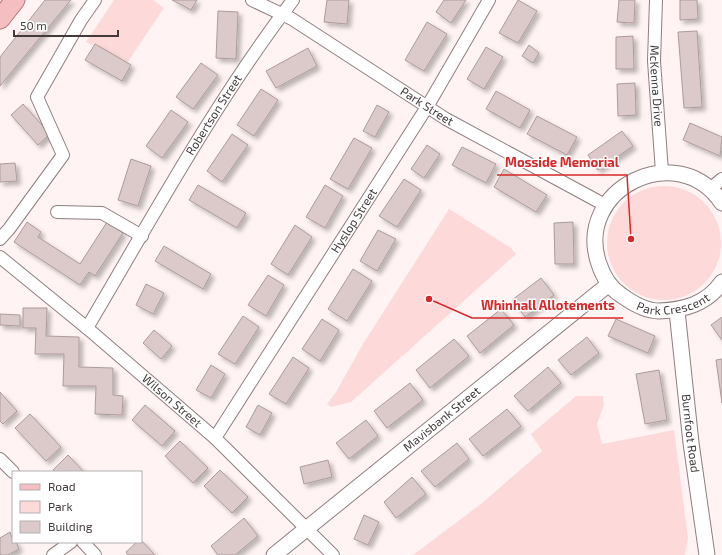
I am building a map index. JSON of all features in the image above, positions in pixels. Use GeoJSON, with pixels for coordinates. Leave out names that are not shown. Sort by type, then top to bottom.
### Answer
{"type":"FeatureCollection","features":[{"type":"Feature","properties":{"kind":"main road"},"geometry":{"type":"LineString","coordinates":[[0,19],[15,0]]}},
{"type":"Feature","properties":{"kind":"street"},"geometry":{"type":"LineString","coordinates":[[0,239],[10,228],[63,155],[37,97],[81,20],[95,0]]}},
{"type":"Feature","properties":{"kind":"street","name":"Park Street"},"geometry":{"type":"LineString","coordinates":[[252,0],[292,19],[427,107],[605,205]]}},
{"type":"Feature","properties":{"kind":"street","name":"Robertson Street"},"geometry":{"type":"LineString","coordinates":[[88,328],[187,156],[293,0]]}},
{"type":"Feature","properties":{"kind":"street","name":"Hyslop Street"},"geometry":{"type":"LineString","coordinates":[[215,438],[427,107],[489,0]]}},
{"type":"Feature","properties":{"kind":"street","name":"McKenna Drive"},"geometry":{"type":"LineString","coordinates":[[656,0],[654,61],[662,172]]}},
{"type":"Feature","properties":{"kind":"street","name":"Park Crescent"},"geometry":{"type":"LineString","coordinates":[[722,203],[710,189],[696,179],[679,174],[662,172],[638,177],[617,191],[605,205],[599,217],[595,244],[601,270],[609,284],[616,292],[634,305],[655,311],[677,311],[701,302],[722,282]]}},
{"type":"Feature","properties":{"kind":"street"},"geometry":{"type":"LineString","coordinates":[[710,189],[722,179]]}},
{"type":"Feature","properties":{"kind":"street"},"geometry":{"type":"LineString","coordinates":[[57,212],[102,213],[142,236]]}},
{"type":"Feature","properties":{"kind":"street","name":"Wilson Street"},"geometry":{"type":"LineString","coordinates":[[0,256],[88,328],[215,438],[333,555]]}},
{"type":"Feature","properties":{"kind":"street","name":"Mavisbank Street"},"geometry":{"type":"LineString","coordinates":[[274,555],[609,284]]}},
{"type":"Feature","properties":{"kind":"street","name":"Burnfoot Road"},"geometry":{"type":"LineString","coordinates":[[677,311],[691,443],[707,555]]}},
{"type":"Feature","properties":{"kind":"street"},"geometry":{"type":"LineString","coordinates":[[0,459],[12,471]]}},
{"type":"Feature","properties":{"kind":"street"},"geometry":{"type":"LineString","coordinates":[[53,555],[70,543]]}},
{"type":"Feature","properties":{"kind":"street"},"geometry":{"type":"LineString","coordinates":[[84,543],[95,555]]}},
{"type":"Feature","properties":{"kind":"green space"},"geometry":{"type":"Polygon","coordinates":[[[114,0],[153,0],[164,8],[127,63],[86,42],[114,0]]]}},
{"type":"Feature","properties":{"kind":"green space"},"geometry":{"type":"Polygon","coordinates":[[[664,186],[686,190],[704,203],[717,221],[721,243],[717,265],[704,283],[686,296],[664,300],[642,296],[624,283],[611,265],[607,243],[611,221],[624,203],[642,190],[664,186]]]}},
{"type":"Feature","properties":{"kind":"green space"},"geometry":{"type":"Polygon","coordinates":[[[449,209],[511,248],[516,254],[351,402],[331,407],[327,404],[336,392],[363,344],[449,209]]]}},
{"type":"Feature","properties":{"kind":"green space"},"geometry":{"type":"Polygon","coordinates":[[[576,396],[603,396],[604,405],[597,424],[602,444],[674,430],[688,538],[685,555],[413,555],[481,504],[542,451],[531,434],[576,396]]]}},
{"type":"Feature","properties":{"kind":"building"},"geometry":{"type":"Polygon","coordinates":[[[45,0],[71,0],[0,86],[0,57],[45,0]]]}},
{"type":"Feature","properties":{"kind":"building"},"geometry":{"type":"Polygon","coordinates":[[[172,0],[197,0],[191,10],[172,0]]]}},
{"type":"Feature","properties":{"kind":"building"},"geometry":{"type":"Polygon","coordinates":[[[327,0],[349,0],[347,24],[324,22],[327,0]]]}},
{"type":"Feature","properties":{"kind":"building"},"geometry":{"type":"Polygon","coordinates":[[[444,0],[466,0],[451,23],[436,12],[444,0]]]}},
{"type":"Feature","properties":{"kind":"building"},"geometry":{"type":"Polygon","coordinates":[[[518,0],[537,11],[518,43],[499,33],[518,0]]]}},
{"type":"Feature","properties":{"kind":"building"},"geometry":{"type":"Polygon","coordinates":[[[619,0],[635,0],[634,23],[617,22],[619,0]]]}},
{"type":"Feature","properties":{"kind":"building"},"geometry":{"type":"Polygon","coordinates":[[[680,0],[697,0],[698,19],[680,20],[680,0]]]}},
{"type":"Feature","properties":{"kind":"building"},"geometry":{"type":"Polygon","coordinates":[[[218,11],[238,12],[236,59],[216,58],[218,11]]]}},
{"type":"Feature","properties":{"kind":"building"},"geometry":{"type":"Polygon","coordinates":[[[427,22],[447,34],[424,71],[405,60],[427,22]]]}},
{"type":"Feature","properties":{"kind":"building"},"geometry":{"type":"Polygon","coordinates":[[[697,31],[702,107],[684,108],[678,32],[697,31]]]}},
{"type":"Feature","properties":{"kind":"building"},"geometry":{"type":"Polygon","coordinates":[[[633,36],[634,69],[616,69],[616,37],[633,36]]]}},
{"type":"Feature","properties":{"kind":"building"},"geometry":{"type":"Polygon","coordinates":[[[95,44],[131,65],[122,81],[85,60],[95,44]]]}},
{"type":"Feature","properties":{"kind":"building"},"geometry":{"type":"Polygon","coordinates":[[[529,45],[539,53],[533,63],[522,56],[529,45]]]}},
{"type":"Feature","properties":{"kind":"building"},"geometry":{"type":"Polygon","coordinates":[[[486,47],[503,57],[484,89],[467,79],[486,47]]]}},
{"type":"Feature","properties":{"kind":"building"},"geometry":{"type":"Polygon","coordinates":[[[308,48],[317,66],[276,88],[266,71],[308,48]]]}},
{"type":"Feature","properties":{"kind":"building"},"geometry":{"type":"Polygon","coordinates":[[[201,63],[218,75],[193,109],[176,97],[201,63]]]}},
{"type":"Feature","properties":{"kind":"building"},"geometry":{"type":"Polygon","coordinates":[[[635,83],[636,115],[618,116],[617,84],[635,83]]]}},
{"type":"Feature","properties":{"kind":"building"},"geometry":{"type":"Polygon","coordinates":[[[261,89],[278,100],[254,136],[237,125],[261,89]]]}},
{"type":"Feature","properties":{"kind":"building"},"geometry":{"type":"Polygon","coordinates":[[[496,91],[530,110],[520,128],[486,109],[496,91]]]}},
{"type":"Feature","properties":{"kind":"building"},"geometry":{"type":"Polygon","coordinates":[[[23,104],[50,134],[38,145],[11,115],[23,104]]]}},
{"type":"Feature","properties":{"kind":"building"},"geometry":{"type":"Polygon","coordinates":[[[377,105],[389,112],[375,137],[363,131],[377,105]]]}},
{"type":"Feature","properties":{"kind":"building"},"geometry":{"type":"Polygon","coordinates":[[[171,110],[188,122],[162,158],[146,146],[171,110]]]}},
{"type":"Feature","properties":{"kind":"building"},"geometry":{"type":"Polygon","coordinates":[[[537,116],[577,137],[567,155],[527,134],[537,116]]]}},
{"type":"Feature","properties":{"kind":"building"},"geometry":{"type":"Polygon","coordinates":[[[690,123],[722,137],[720,156],[683,140],[690,123]]]}},
{"type":"Feature","properties":{"kind":"building"},"geometry":{"type":"Polygon","coordinates":[[[622,131],[633,146],[598,170],[588,155],[622,131]]]}},
{"type":"Feature","properties":{"kind":"building"},"geometry":{"type":"Polygon","coordinates":[[[232,134],[248,145],[222,182],[207,171],[232,134]]]}},
{"type":"Feature","properties":{"kind":"building"},"geometry":{"type":"Polygon","coordinates":[[[354,138],[372,148],[348,189],[330,179],[354,138]]]}},
{"type":"Feature","properties":{"kind":"building"},"geometry":{"type":"Polygon","coordinates":[[[427,145],[440,154],[424,178],[411,169],[427,145]]]}},
{"type":"Feature","properties":{"kind":"building"},"geometry":{"type":"Polygon","coordinates":[[[462,147],[496,164],[486,183],[452,165],[462,147]]]}},
{"type":"Feature","properties":{"kind":"building"},"geometry":{"type":"Polygon","coordinates":[[[131,159],[151,166],[138,206],[118,200],[131,159]]]}},
{"type":"Feature","properties":{"kind":"building"},"geometry":{"type":"Polygon","coordinates":[[[15,163],[17,181],[0,182],[0,164],[15,163]]]}},
{"type":"Feature","properties":{"kind":"building"},"geometry":{"type":"Polygon","coordinates":[[[504,169],[547,195],[536,212],[494,187],[504,169]]]}},
{"type":"Feature","properties":{"kind":"building"},"geometry":{"type":"Polygon","coordinates":[[[404,179],[421,190],[397,227],[379,216],[404,179]]]}},
{"type":"Feature","properties":{"kind":"building"},"geometry":{"type":"Polygon","coordinates":[[[198,185],[246,213],[237,228],[189,200],[198,185]]]}},
{"type":"Feature","properties":{"kind":"building"},"geometry":{"type":"Polygon","coordinates":[[[325,185],[343,196],[325,228],[306,217],[325,185]]]}},
{"type":"Feature","properties":{"kind":"building"},"geometry":{"type":"Polygon","coordinates":[[[27,222],[41,232],[38,237],[80,264],[107,222],[123,233],[95,276],[89,272],[80,285],[14,242],[27,222]]]}},
{"type":"Feature","properties":{"kind":"building"},"geometry":{"type":"Polygon","coordinates":[[[573,222],[574,264],[555,264],[554,223],[573,222]]]}},
{"type":"Feature","properties":{"kind":"building"},"geometry":{"type":"Polygon","coordinates":[[[295,225],[312,237],[288,275],[271,264],[295,225]]]}},
{"type":"Feature","properties":{"kind":"building"},"geometry":{"type":"Polygon","coordinates":[[[378,230],[396,239],[377,271],[360,261],[378,230]]]}},
{"type":"Feature","properties":{"kind":"building"},"geometry":{"type":"Polygon","coordinates":[[[164,246],[211,274],[203,289],[155,261],[164,246]]]}},
{"type":"Feature","properties":{"kind":"building"},"geometry":{"type":"Polygon","coordinates":[[[353,269],[372,281],[347,321],[328,309],[353,269]]]}},
{"type":"Feature","properties":{"kind":"building"},"geometry":{"type":"Polygon","coordinates":[[[268,275],[284,285],[266,316],[248,305],[268,275]]]}},
{"type":"Feature","properties":{"kind":"building"},"geometry":{"type":"Polygon","coordinates":[[[541,278],[554,295],[525,317],[512,300],[541,278]]]}},
{"type":"Feature","properties":{"kind":"building"},"geometry":{"type":"Polygon","coordinates":[[[146,284],[164,293],[153,314],[136,305],[146,284]]]}},
{"type":"Feature","properties":{"kind":"building"},"geometry":{"type":"Polygon","coordinates":[[[23,308],[47,308],[46,336],[79,337],[79,367],[113,368],[113,395],[123,396],[122,415],[95,414],[96,386],[63,386],[64,354],[35,354],[36,328],[23,328],[23,308]]]}},
{"type":"Feature","properties":{"kind":"building"},"geometry":{"type":"Polygon","coordinates":[[[501,309],[514,325],[480,353],[467,336],[501,309]]]}},
{"type":"Feature","properties":{"kind":"building"},"geometry":{"type":"Polygon","coordinates":[[[0,314],[20,315],[20,326],[0,325],[0,314]]]}},
{"type":"Feature","properties":{"kind":"building"},"geometry":{"type":"Polygon","coordinates":[[[243,316],[259,327],[235,364],[218,354],[243,316]]]}},
{"type":"Feature","properties":{"kind":"building"},"geometry":{"type":"Polygon","coordinates":[[[722,317],[722,340],[711,325],[722,317]]]}},
{"type":"Feature","properties":{"kind":"building"},"geometry":{"type":"Polygon","coordinates":[[[322,319],[339,330],[320,361],[302,349],[322,319]]]}},
{"type":"Feature","properties":{"kind":"building"},"geometry":{"type":"Polygon","coordinates":[[[616,319],[655,336],[648,353],[608,336],[616,319]]]}},
{"type":"Feature","properties":{"kind":"building"},"geometry":{"type":"Polygon","coordinates":[[[154,330],[172,346],[161,359],[143,343],[154,330]]]}},
{"type":"Feature","properties":{"kind":"building"},"geometry":{"type":"Polygon","coordinates":[[[587,337],[599,353],[571,375],[558,360],[587,337]]]}},
{"type":"Feature","properties":{"kind":"building"},"geometry":{"type":"Polygon","coordinates":[[[454,339],[469,356],[430,388],[416,370],[454,339]]]}},
{"type":"Feature","properties":{"kind":"building"},"geometry":{"type":"Polygon","coordinates":[[[293,357],[309,368],[286,404],[269,394],[293,357]]]}},
{"type":"Feature","properties":{"kind":"building"},"geometry":{"type":"Polygon","coordinates":[[[722,359],[722,403],[716,360],[722,359]]]}},
{"type":"Feature","properties":{"kind":"building"},"geometry":{"type":"Polygon","coordinates":[[[211,365],[225,374],[211,398],[196,390],[211,365]]]}},
{"type":"Feature","properties":{"kind":"building"},"geometry":{"type":"Polygon","coordinates":[[[548,367],[561,383],[528,411],[514,396],[548,367]]]}},
{"type":"Feature","properties":{"kind":"building"},"geometry":{"type":"Polygon","coordinates":[[[659,370],[667,420],[645,424],[636,374],[659,370]]]}},
{"type":"Feature","properties":{"kind":"building"},"geometry":{"type":"Polygon","coordinates":[[[410,383],[423,400],[387,428],[374,411],[410,383]]]}},
{"type":"Feature","properties":{"kind":"building"},"geometry":{"type":"Polygon","coordinates":[[[0,392],[17,411],[3,424],[0,421],[0,392]]]}},
{"type":"Feature","properties":{"kind":"building"},"geometry":{"type":"Polygon","coordinates":[[[145,405],[175,431],[162,446],[132,420],[145,405]]]}},
{"type":"Feature","properties":{"kind":"building"},"geometry":{"type":"Polygon","coordinates":[[[258,405],[272,413],[260,435],[246,427],[258,405]]]}},
{"type":"Feature","properties":{"kind":"building"},"geometry":{"type":"Polygon","coordinates":[[[507,409],[521,426],[483,456],[469,439],[507,409]]]}},
{"type":"Feature","properties":{"kind":"building"},"geometry":{"type":"Polygon","coordinates":[[[30,414],[61,447],[46,461],[15,428],[30,414]]]}},
{"type":"Feature","properties":{"kind":"building"},"geometry":{"type":"Polygon","coordinates":[[[366,420],[378,436],[349,459],[336,443],[366,420]]]}},
{"type":"Feature","properties":{"kind":"building"},"geometry":{"type":"Polygon","coordinates":[[[180,441],[208,468],[193,483],[165,456],[180,441]]]}},
{"type":"Feature","properties":{"kind":"building"},"geometry":{"type":"Polygon","coordinates":[[[457,443],[469,459],[435,487],[421,471],[457,443]]]}},
{"type":"Feature","properties":{"kind":"building"},"geometry":{"type":"Polygon","coordinates":[[[68,455],[83,471],[54,471],[53,470],[68,455]]]}},
{"type":"Feature","properties":{"kind":"building"},"geometry":{"type":"Polygon","coordinates":[[[328,460],[332,477],[304,484],[300,467],[328,460]]]}},
{"type":"Feature","properties":{"kind":"building"},"geometry":{"type":"Polygon","coordinates":[[[220,470],[248,497],[232,513],[204,486],[220,470]]]}},
{"type":"Feature","properties":{"kind":"building"},"geometry":{"type":"Polygon","coordinates":[[[412,477],[426,494],[396,518],[384,502],[412,477]]]}},
{"type":"Feature","properties":{"kind":"building"},"geometry":{"type":"Polygon","coordinates":[[[364,515],[379,522],[368,545],[354,539],[364,515]]]}},
{"type":"Feature","properties":{"kind":"building"},"geometry":{"type":"Polygon","coordinates":[[[244,518],[258,536],[235,555],[218,555],[211,546],[244,518]]]}},
{"type":"Feature","properties":{"kind":"building"},"geometry":{"type":"Polygon","coordinates":[[[10,532],[12,543],[16,543],[19,549],[8,555],[0,555],[0,538],[10,532]]]}},
{"type":"Feature","properties":{"kind":"building"},"geometry":{"type":"Polygon","coordinates":[[[142,541],[155,555],[128,555],[126,552],[136,543],[142,543],[142,541]]]}},
{"type":"Feature","properties":{"kind":"place","name":"Mosside Memorial"},"geometry":{"type":"Point","coordinates":[631,239]}},
{"type":"Feature","properties":{"kind":"place","name":"Whinhall Allotements"},"geometry":{"type":"Point","coordinates":[429,299]}}]}
